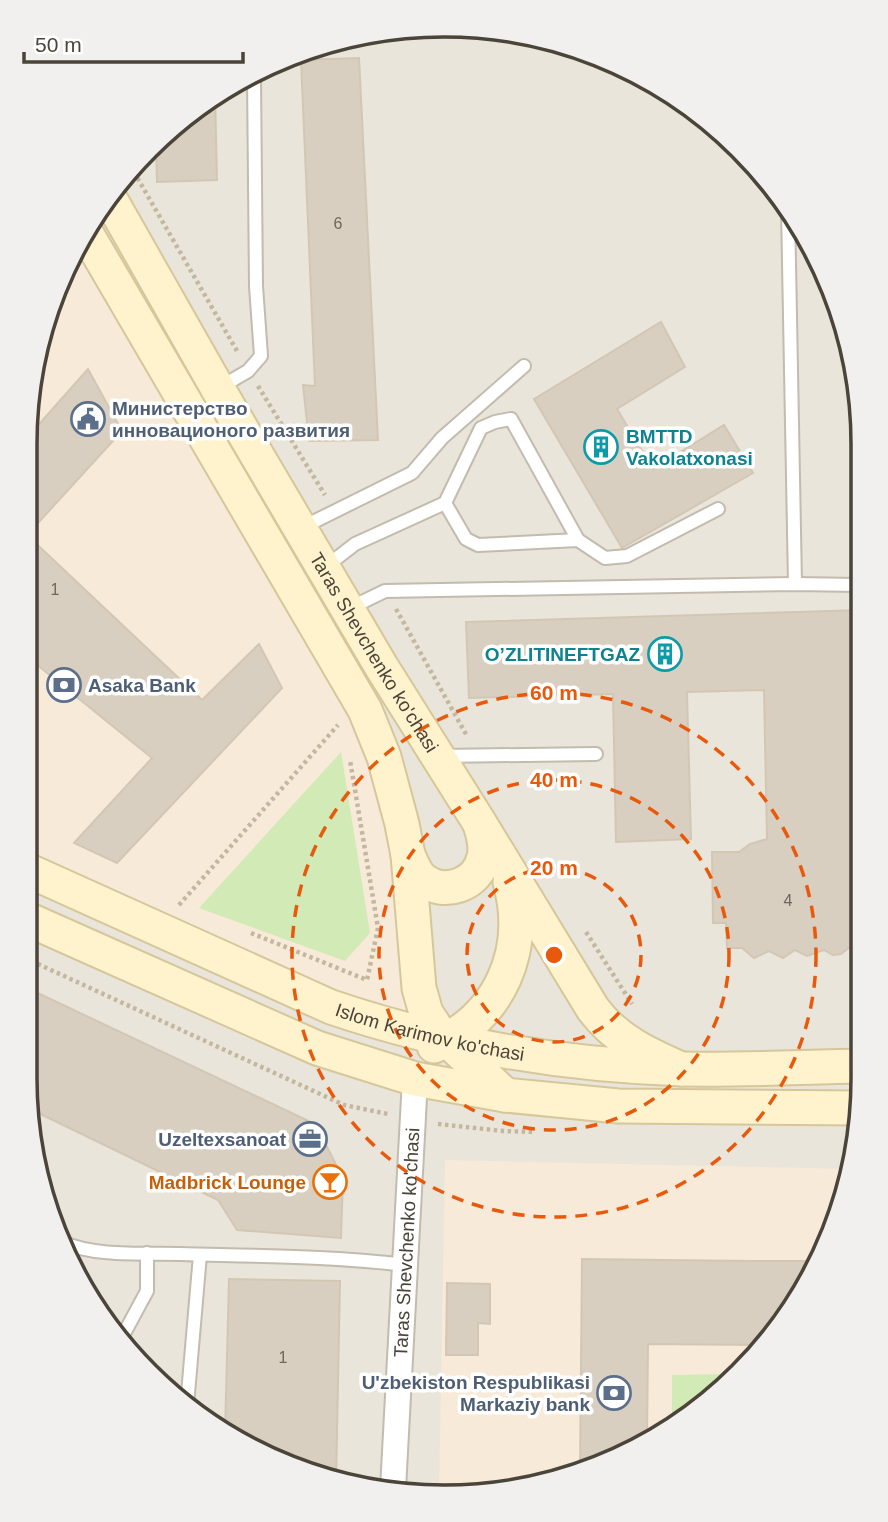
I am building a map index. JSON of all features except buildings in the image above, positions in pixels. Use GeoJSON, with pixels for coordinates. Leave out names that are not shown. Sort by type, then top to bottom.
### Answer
{"type":"FeatureCollection","features":[{"type":"Feature","properties":{"kind":"main road","name":"Taras Shevchenko ko'chasi"},"geometry":{"type":"LineString","coordinates":[[114,206],[381,666],[601,1020],[626,1042],[681,1069]]}},
{"type":"Feature","properties":{"kind":"main road","name":"Taras Shevchenko ko'chasi"},"geometry":{"type":"LineString","coordinates":[[91,240],[365,710],[378,738],[396,794],[408,855],[419,988],[426,1013],[447,1040],[505,1095]]}},
{"type":"Feature","properties":{"kind":"main road"},"geometry":{"type":"LineString","coordinates":[[408,855],[421,878],[431,884],[445,888],[463,884],[477,872],[484,861],[485,847],[479,822]]}},
{"type":"Feature","properties":{"kind":"main road"},"geometry":{"type":"LineString","coordinates":[[353,1061],[413,1052],[447,1040],[489,1004],[509,971],[514,948],[515,913],[512,891],[503,862]]}},
{"type":"Feature","properties":{"kind":"main road","name":"Islom Karimov ko'chasi"},"geometry":{"type":"LineString","coordinates":[[37,874],[331,1007],[447,1040],[563,1058],[681,1069],[851,1066]]}},
{"type":"Feature","properties":{"kind":"main road"},"geometry":{"type":"LineString","coordinates":[[37,923],[317,1048],[415,1079],[505,1095],[646,1107],[850,1108]]}},
{"type":"Feature","properties":{"kind":"main road","name":"Taras Shevchenko ko'chasi"},"geometry":{"type":"LineString","coordinates":[[365,1018],[384,1012],[401,1001],[412,985],[417,966]]}},
{"type":"Feature","properties":{"kind":"street","name":"Taras Shevchenko ko'chasi"},"geometry":{"type":"LineString","coordinates":[[393,1482],[415,1079]]}},
{"type":"Feature","properties":{"kind":"lane"},"geometry":{"type":"LineString","coordinates":[[218,389],[248,371],[261,356],[256,286],[254,84]]}},
{"type":"Feature","properties":{"kind":"lane"},"geometry":{"type":"LineString","coordinates":[[788,226],[795,584]]}},
{"type":"Feature","properties":{"kind":"lane"},"geometry":{"type":"LineString","coordinates":[[301,528],[412,473],[442,438],[524,366]]}},
{"type":"Feature","properties":{"kind":"lane"},"geometry":{"type":"LineString","coordinates":[[324,568],[355,544],[445,503],[481,428],[511,419],[578,540],[605,558],[628,556],[718,509]]}},
{"type":"Feature","properties":{"kind":"lane"},"geometry":{"type":"LineString","coordinates":[[445,503],[466,539],[478,545],[578,540]]}},
{"type":"Feature","properties":{"kind":"lane"},"geometry":{"type":"LineString","coordinates":[[348,610],[385,591],[851,585]]}},
{"type":"Feature","properties":{"kind":"lane"},"geometry":{"type":"LineString","coordinates":[[438,756],[596,754]]}},
{"type":"Feature","properties":{"kind":"lane"},"geometry":{"type":"LineString","coordinates":[[74,1246],[146,1253],[363,1260],[406,1265]]}},
{"type":"Feature","properties":{"kind":"lane"},"geometry":{"type":"LineString","coordinates":[[125,1331],[147,1291],[146,1253]]}},
{"type":"Feature","properties":{"kind":"lane"},"geometry":{"type":"LineString","coordinates":[[188,1394],[200,1255]]}},
{"type":"Feature","properties":{"kind":"path"},"geometry":{"type":"LineString","coordinates":[[332,713],[342,731]]}},
{"type":"Feature","properties":{"kind":"path"},"geometry":{"type":"LineString","coordinates":[[179,905],[339,725]]}},
{"type":"Feature","properties":{"kind":"path"},"geometry":{"type":"LineString","coordinates":[[348,750],[379,928],[369,972]]}},
{"type":"Feature","properties":{"kind":"shaded area"},"geometry":{"type":"Polygon","coordinates":[[[444,37],[497,40],[523,45],[575,58],[600,68],[670,105],[732,156],[783,218],[820,288],[830,313],[843,365],[848,391],[851,444],[851,1078],[848,1131],[830,1209],[809,1258],[732,1366],[692,1401],[650,1430],[526,1476],[471,1484],[391,1482],[313,1464],[288,1454],[218,1417],[175,1384],[138,1347],[105,1304],[79,1258],[58,1209],[45,1157],[40,1131],[37,1078],[37,444],[40,391],[58,313],[79,264],[105,218],[138,175],[175,138],[218,105],[264,79],[313,58],[365,45],[391,40],[444,37]]]}},
{"type":"Feature","properties":{"kind":"shaded area"},"geometry":{"type":"Polygon","coordinates":[[[91,241],[351,684],[447,1040],[37,874],[37,444],[40,391],[58,313],[91,241]]]}},
{"type":"Feature","properties":{"kind":"shaded area"},"geometry":{"type":"Polygon","coordinates":[[[445,1160],[840,1169],[830,1209],[820,1234],[783,1304],[750,1347],[692,1401],[648,1431],[575,1464],[497,1482],[439,1485],[445,1160]]]}},
{"type":"Feature","properties":{"kind":"green space"},"geometry":{"type":"Polygon","coordinates":[[[341,752],[370,933],[345,961],[199,908],[341,752]]]}},
{"type":"Feature","properties":{"kind":"green space"},"geometry":{"type":"Polygon","coordinates":[[[723,1374],[672,1416],[672,1375],[723,1374]]]}},
{"type":"Feature","properties":{"kind":"place","name":"Министерство инновационого развития"},"geometry":{"type":"Point","coordinates":[88,419]}},
{"type":"Feature","properties":{"kind":"place","name":"BMTTD Vakolatxonasi"},"geometry":{"type":"Point","coordinates":[601,447]}},
{"type":"Feature","properties":{"kind":"place","name":"O’ZLITINEFTGAZ"},"geometry":{"type":"Point","coordinates":[665,654]}},
{"type":"Feature","properties":{"kind":"place","name":"Asaka Bank"},"geometry":{"type":"Point","coordinates":[64,685]}},
{"type":"Feature","properties":{"kind":"place","name":"Uzeltexsanoat"},"geometry":{"type":"Point","coordinates":[310,1139]}},
{"type":"Feature","properties":{"kind":"place","name":"Madbrick Lounge"},"geometry":{"type":"Point","coordinates":[330,1182]}},
{"type":"Feature","properties":{"kind":"place","name":"U'zbekiston Respublikasi Markaziy bank"},"geometry":{"type":"Point","coordinates":[614,1393]}}]}
